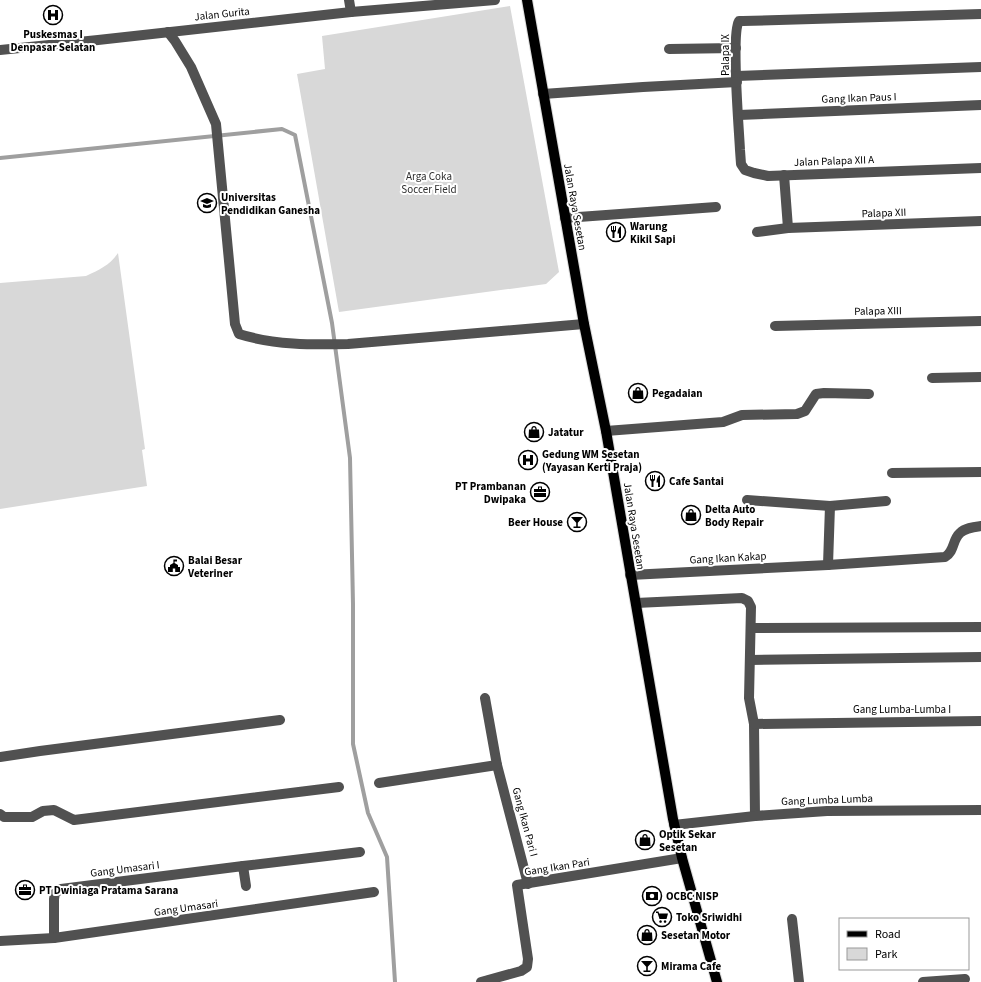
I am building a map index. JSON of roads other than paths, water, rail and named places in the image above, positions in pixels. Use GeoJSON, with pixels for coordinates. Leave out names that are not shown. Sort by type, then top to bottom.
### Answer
{"type":"FeatureCollection","features":[{"type":"Feature","properties":{"kind":"main road","name":"Jalan Raya Sesetan"},"geometry":{"type":"LineString","coordinates":[[527,0],[584,324],[606,431],[674,825],[682,858],[718,982]]}},
{"type":"Feature","properties":{"kind":"street"},"geometry":{"type":"LineString","coordinates":[[350,0],[351,12]]}},
{"type":"Feature","properties":{"kind":"street","name":"Jalan Gurita"},"geometry":{"type":"LineString","coordinates":[[0,50],[351,12],[495,0]]}},
{"type":"Feature","properties":{"kind":"street","name":"Palapa IX"},"geometry":{"type":"LineString","coordinates":[[739,115],[736,48],[737,25],[743,20],[981,14]]}},
{"type":"Feature","properties":{"kind":"street"},"geometry":{"type":"LineString","coordinates":[[168,32],[176,41],[191,67],[216,124],[235,324],[239,334],[264,341],[318,345],[348,344],[584,324]]}},
{"type":"Feature","properties":{"kind":"street"},"geometry":{"type":"LineString","coordinates":[[669,49],[736,48]]}},
{"type":"Feature","properties":{"kind":"street"},"geometry":{"type":"LineString","coordinates":[[543,94],[737,79],[981,67]]}},
{"type":"Feature","properties":{"kind":"street","name":"Gang Ikan Paus I"},"geometry":{"type":"LineString","coordinates":[[739,115],[981,105]]}},
{"type":"Feature","properties":{"kind":"street","name":"Jalan Palapa XII A"},"geometry":{"type":"LineString","coordinates":[[739,115],[742,164],[745,170],[754,174],[768,176],[981,168]]}},
{"type":"Feature","properties":{"kind":"street"},"geometry":{"type":"LineString","coordinates":[[784,175],[788,228]]}},
{"type":"Feature","properties":{"kind":"street"},"geometry":{"type":"LineString","coordinates":[[565,218],[716,208]]}},
{"type":"Feature","properties":{"kind":"street","name":"Palapa XII"},"geometry":{"type":"LineString","coordinates":[[757,232],[788,228],[981,222]]}},
{"type":"Feature","properties":{"kind":"street","name":"Palapa XIII"},"geometry":{"type":"LineString","coordinates":[[775,326],[981,321]]}},
{"type":"Feature","properties":{"kind":"street"},"geometry":{"type":"LineString","coordinates":[[932,378],[981,377]]}},
{"type":"Feature","properties":{"kind":"street"},"geometry":{"type":"LineString","coordinates":[[606,431],[723,422],[742,415],[797,414],[805,411],[816,394],[869,394]]}},
{"type":"Feature","properties":{"kind":"street"},"geometry":{"type":"LineString","coordinates":[[892,473],[981,472]]}},
{"type":"Feature","properties":{"kind":"street"},"geometry":{"type":"LineString","coordinates":[[747,500],[830,506],[886,502]]}},
{"type":"Feature","properties":{"kind":"street"},"geometry":{"type":"LineString","coordinates":[[828,565],[830,506]]}},
{"type":"Feature","properties":{"kind":"street","name":"Gang Ikan Kakap"},"geometry":{"type":"LineString","coordinates":[[630,575],[828,565],[945,557],[952,550],[960,533],[981,526]]}},
{"type":"Feature","properties":{"kind":"street"},"geometry":{"type":"LineString","coordinates":[[636,603],[742,598],[748,601],[751,607],[749,698],[754,724],[755,816]]}},
{"type":"Feature","properties":{"kind":"street"},"geometry":{"type":"LineString","coordinates":[[750,628],[981,627]]}},
{"type":"Feature","properties":{"kind":"street"},"geometry":{"type":"LineString","coordinates":[[750,660],[981,657]]}},
{"type":"Feature","properties":{"kind":"street","name":"Gang Ikan Pari I"},"geometry":{"type":"LineString","coordinates":[[485,698],[498,765],[528,884]]}},
{"type":"Feature","properties":{"kind":"street"},"geometry":{"type":"LineString","coordinates":[[0,758],[40,751],[280,720]]}},
{"type":"Feature","properties":{"kind":"street","name":"Gang Lumba-Lumba I"},"geometry":{"type":"LineString","coordinates":[[754,724],[981,721]]}},
{"type":"Feature","properties":{"kind":"street"},"geometry":{"type":"LineString","coordinates":[[379,783],[498,765]]}},
{"type":"Feature","properties":{"kind":"street"},"geometry":{"type":"LineString","coordinates":[[0,814],[4,817],[32,817],[43,811],[54,810],[74,820],[339,787]]}},
{"type":"Feature","properties":{"kind":"street","name":"Gang Lumba Lumba"},"geometry":{"type":"LineString","coordinates":[[674,825],[755,816],[827,811],[981,810]]}},
{"type":"Feature","properties":{"kind":"street","name":"Gang Umasari I"},"geometry":{"type":"LineString","coordinates":[[54,938],[54,898],[55,893],[61,889],[360,852]]}},
{"type":"Feature","properties":{"kind":"street","name":"Gang Ikan Pari"},"geometry":{"type":"LineString","coordinates":[[481,982],[521,971],[527,967],[528,959],[517,886],[682,858]]}},
{"type":"Feature","properties":{"kind":"street"},"geometry":{"type":"LineString","coordinates":[[243,866],[246,886]]}},
{"type":"Feature","properties":{"kind":"street","name":"Gang Umasari"},"geometry":{"type":"LineString","coordinates":[[0,941],[54,938],[374,892]]}},
{"type":"Feature","properties":{"kind":"street"},"geometry":{"type":"LineString","coordinates":[[792,919],[798,982]]}},
{"type":"Feature","properties":{"kind":"street"},"geometry":{"type":"LineString","coordinates":[[923,982],[965,979]]}},
{"type":"Feature","properties":{"kind":"waterway"},"geometry":{"type":"LineString","coordinates":[[0,158],[282,129],[295,135],[332,323],[350,458],[353,604],[353,744],[368,813],[387,857],[395,982]]}},
{"type":"Feature","properties":{"kind":"place","name":"Puskesmas I Denpasar Selatan"},"geometry":{"type":"Point","coordinates":[53,15]}},
{"type":"Feature","properties":{"kind":"place","name":"Universitas Pendidikan Ganesha"},"geometry":{"type":"Point","coordinates":[207,203]}},
{"type":"Feature","properties":{"kind":"place","name":"Warung Kikil Sapi"},"geometry":{"type":"Point","coordinates":[616,232]}},
{"type":"Feature","properties":{"kind":"place","name":"Pegadaian"},"geometry":{"type":"Point","coordinates":[638,393]}},
{"type":"Feature","properties":{"kind":"place","name":"Jatatur"},"geometry":{"type":"Point","coordinates":[534,432]}},
{"type":"Feature","properties":{"kind":"place","name":"Gedung WM Sesetan (Yayasan Kerti Praja)"},"geometry":{"type":"Point","coordinates":[528,460]}},
{"type":"Feature","properties":{"kind":"place","name":"Cafe Santai"},"geometry":{"type":"Point","coordinates":[655,481]}},
{"type":"Feature","properties":{"kind":"place","name":"PT Prambanan Dwipaka"},"geometry":{"type":"Point","coordinates":[540,492]}},
{"type":"Feature","properties":{"kind":"place","name":"Delta Auto Body Repair"},"geometry":{"type":"Point","coordinates":[691,515]}},
{"type":"Feature","properties":{"kind":"place","name":"Beer House"},"geometry":{"type":"Point","coordinates":[577,522]}},
{"type":"Feature","properties":{"kind":"place","name":"Balai Besar Veteriner"},"geometry":{"type":"Point","coordinates":[174,566]}},
{"type":"Feature","properties":{"kind":"place","name":"Optik Sekar Sesetan"},"geometry":{"type":"Point","coordinates":[645,840]}},
{"type":"Feature","properties":{"kind":"place","name":"PT Dwiniaga Pratama Sarana"},"geometry":{"type":"Point","coordinates":[25,890]}},
{"type":"Feature","properties":{"kind":"place","name":"OCBC NISP"},"geometry":{"type":"Point","coordinates":[652,896]}},
{"type":"Feature","properties":{"kind":"place","name":"Toko Sriwidhi"},"geometry":{"type":"Point","coordinates":[662,917]}},
{"type":"Feature","properties":{"kind":"place","name":"Sesetan Motor"},"geometry":{"type":"Point","coordinates":[647,935]}},
{"type":"Feature","properties":{"kind":"place","name":"Mirama Cafe"},"geometry":{"type":"Point","coordinates":[647,966]}},
{"type":"Feature","properties":{"kind":"park label","name":"Arga Coka Soccer Field"},"geometry":{"type":"Point","coordinates":[429,182]}}]}
